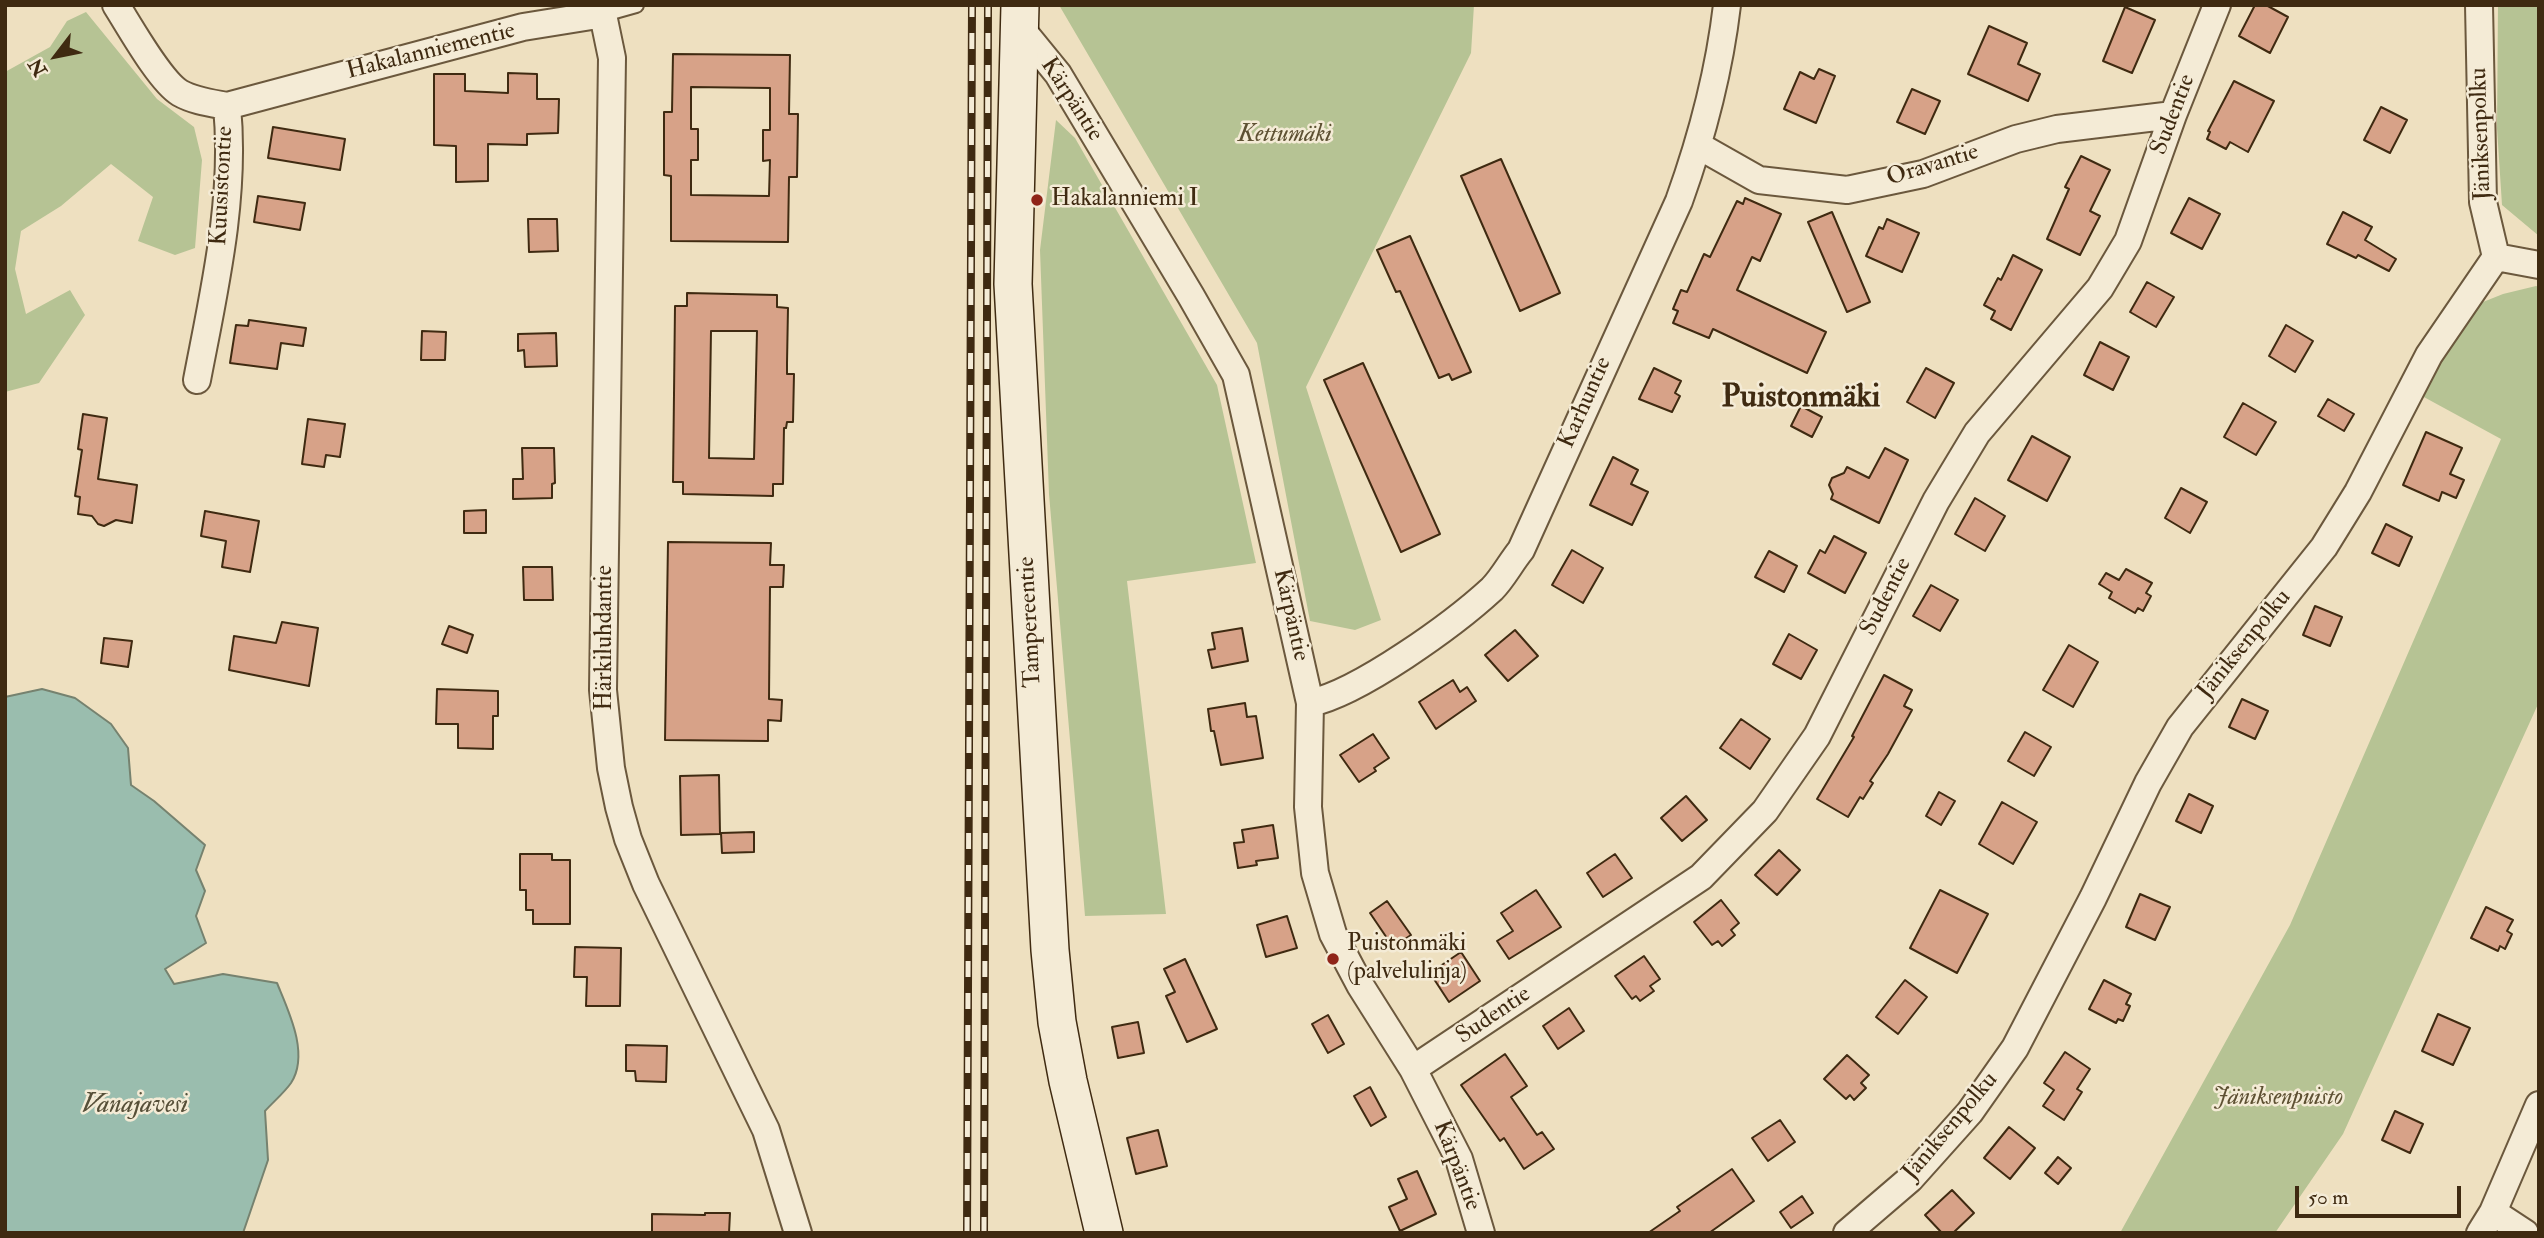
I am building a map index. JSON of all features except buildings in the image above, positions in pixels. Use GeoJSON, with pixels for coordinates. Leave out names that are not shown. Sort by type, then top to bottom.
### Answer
{"type":"FeatureCollection","features":[{"type":"Feature","properties":{"kind":"main road","name":"Tampereentie"},"geometry":{"type":"LineString","coordinates":[[1019,15],[1013,284],[1050,950],[1057,1022],[1068,1081],[1104,1233]]}},
{"type":"Feature","properties":{"kind":"street","name":"Kuusistontie"},"geometry":{"type":"LineString","coordinates":[[116,5],[164,78],[178,92],[197,100],[227,106],[230,136],[229,175],[217,273],[197,380]]}},
{"type":"Feature","properties":{"kind":"street","name":"Karhuntie"},"geometry":{"type":"LineString","coordinates":[[1310,703],[1324,700],[1355,685],[1432,637],[1493,587],[1521,550],[1679,201],[1699,146],[1715,87],[1727,5]]}},
{"type":"Feature","properties":{"kind":"street","name":"Sudentie"},"geometry":{"type":"LineString","coordinates":[[1413,1069],[1701,877],[1765,811],[1817,736],[1936,500],[1977,433],[2100,288],[2128,242],[2173,115],[2217,5]]}},
{"type":"Feature","properties":{"kind":"street","name":"Jäniksenpolku"},"geometry":{"type":"LineString","coordinates":[[1847,1233],[1910,1179],[1970,1112],[2015,1048],[2093,898],[2148,783],[2180,727],[2324,547],[2358,492],[2429,355],[2496,257],[2483,202],[2479,5]]}},
{"type":"Feature","properties":{"kind":"street","name":"Hakalanniementie"},"geometry":{"type":"LineString","coordinates":[[227,106],[510,30],[602,10]]}},
{"type":"Feature","properties":{"kind":"street","name":"Härkiluhdantie"},"geometry":{"type":"LineString","coordinates":[[602,10],[612,58],[603,690],[611,768],[618,807],[646,884],[766,1130],[798,1233]]}},
{"type":"Feature","properties":{"kind":"street","name":"Kärpäntie"},"geometry":{"type":"LineString","coordinates":[[1019,15],[1058,74],[1192,296],[1236,375],[1310,703],[1308,807],[1315,873],[1333,934],[1360,985],[1413,1069],[1459,1159],[1481,1233]]}},
{"type":"Feature","properties":{"kind":"street","name":"Oravantie"},"geometry":{"type":"LineString","coordinates":[[1699,146],[1759,180],[1847,190],[1923,174],[2016,139],[2037,134],[2173,115]]}},
{"type":"Feature","properties":{"kind":"street"},"geometry":{"type":"LineString","coordinates":[[2496,257],[2539,265]]}},
{"type":"Feature","properties":{"kind":"street"},"geometry":{"type":"LineString","coordinates":[[2525,1233],[2486,1222],[2539,1105]]}},
{"type":"Feature","properties":{"kind":"lane","name":"Hakalanniementie"},"geometry":{"type":"LineString","coordinates":[[602,10],[636,5]]}},
{"type":"Feature","properties":{"kind":"green space","name":"Kettumäki"},"geometry":{"type":"Polygon","coordinates":[[[1059,5],[1474,5],[1471,53],[1306,387],[1381,620],[1355,630],[1310,621],[1257,343],[1059,5]]]}},
{"type":"Feature","properties":{"kind":"green space"},"geometry":{"type":"Polygon","coordinates":[[[2498,5],[2539,5],[2539,236],[2502,205],[2497,128],[2498,5]]]}},
{"type":"Feature","properties":{"kind":"green space"},"geometry":{"type":"Polygon","coordinates":[[[86,12],[157,99],[194,127],[202,160],[195,248],[175,255],[138,241],[153,197],[111,164],[61,206],[21,231],[15,269],[26,314],[70,290],[85,315],[39,383],[5,392],[5,72],[50,47],[67,21],[86,12]]]}},
{"type":"Feature","properties":{"kind":"green space"},"geometry":{"type":"Polygon","coordinates":[[[1056,120],[1075,138],[1217,385],[1256,563],[1127,581],[1166,914],[1085,916],[1049,494],[1040,250],[1056,120]]]}},
{"type":"Feature","properties":{"kind":"green space","name":"Jäniksenpuisto"},"geometry":{"type":"Polygon","coordinates":[[[2539,287],[2539,702],[2343,1134],[2275,1233],[2120,1233],[2290,925],[2501,439],[2422,396],[2440,357],[2478,304],[2503,294],[2539,287]]]}},
{"type":"Feature","properties":{"kind":"water","name":"Vanajavesi"},"geometry":{"type":"Polygon","coordinates":[[[42,689],[75,698],[111,724],[128,748],[131,785],[205,845],[196,870],[205,891],[196,916],[206,943],[165,969],[174,984],[223,974],[277,983],[286,1006],[298,1046],[296,1071],[288,1087],[265,1111],[268,1160],[243,1233],[5,1233],[5,697],[42,689]]]}},
{"type":"Feature","properties":{"kind":"railway"},"geometry":{"type":"LineString","coordinates":[[967,1233],[972,5]]}},
{"type":"Feature","properties":{"kind":"railway"},"geometry":{"type":"LineString","coordinates":[[984,1233],[988,5]]}},
{"type":"Feature","properties":{"kind":"place","name":"Hakalanniemi I"},"geometry":{"type":"Point","coordinates":[1037,200]}},
{"type":"Feature","properties":{"kind":"place","name":"Puistonmäki (palvelulinja)"},"geometry":{"type":"Point","coordinates":[1333,959]}},
{"type":"Feature","properties":{"kind":"district","name":"Puistonmäki"},"geometry":{"type":"Point","coordinates":[1801,399]}}]}
